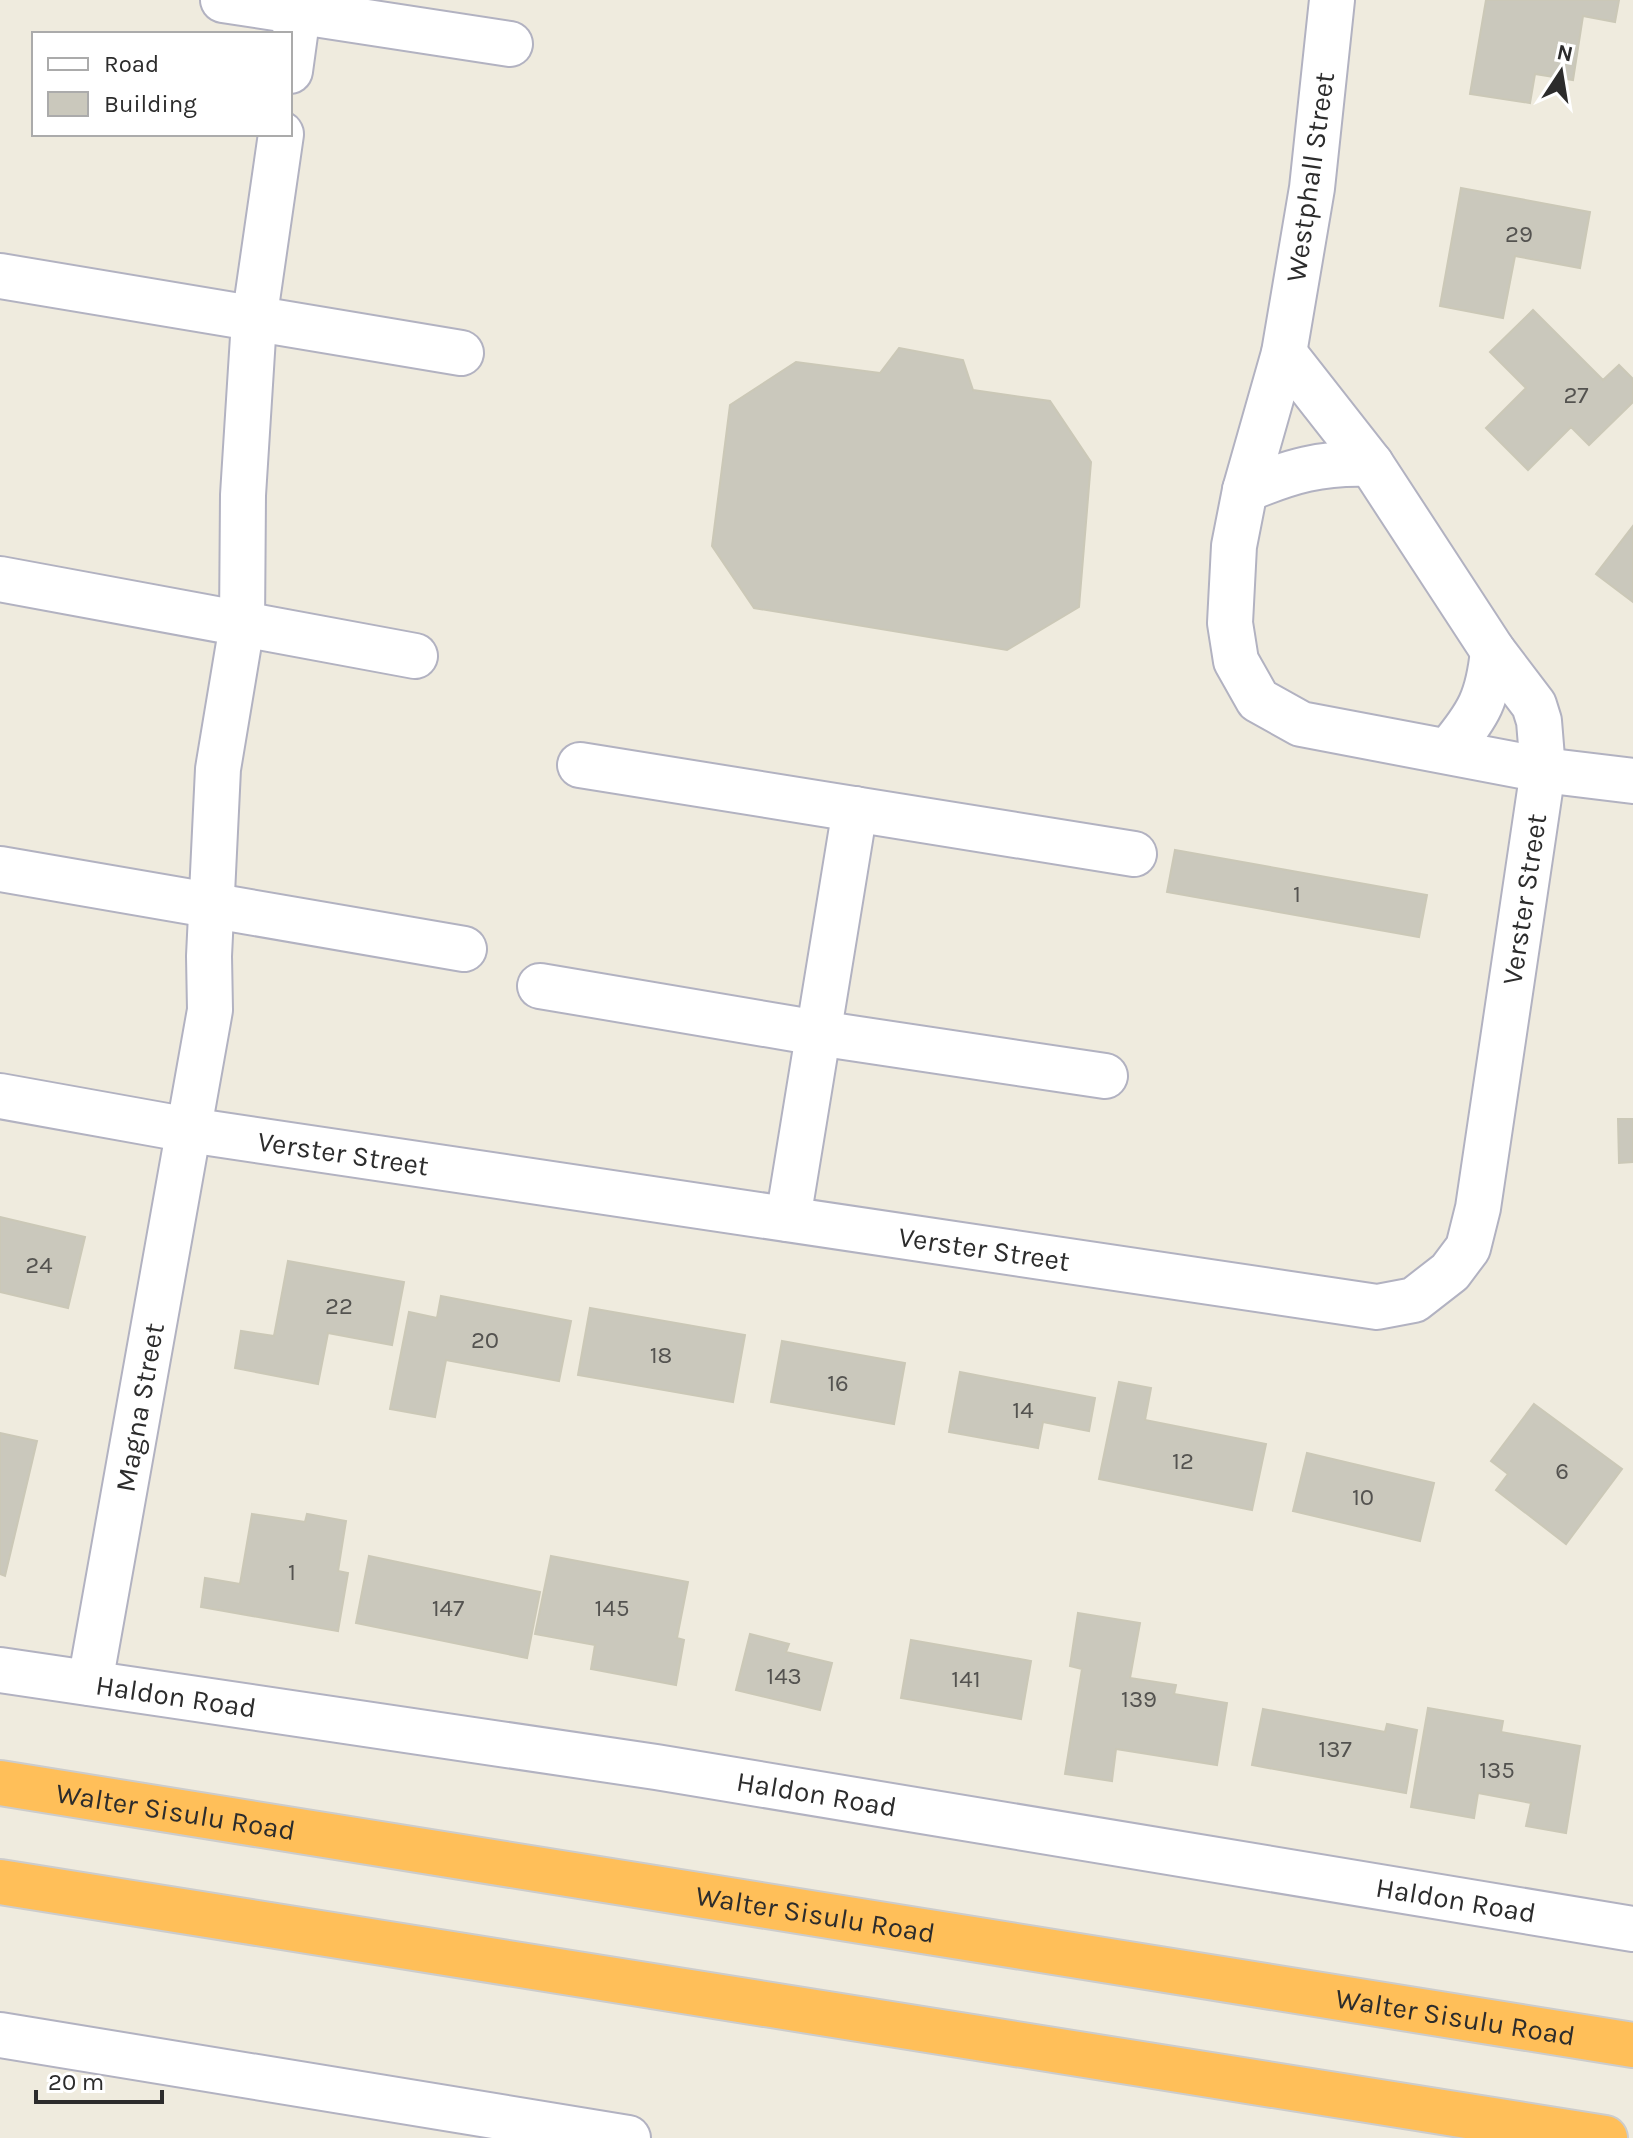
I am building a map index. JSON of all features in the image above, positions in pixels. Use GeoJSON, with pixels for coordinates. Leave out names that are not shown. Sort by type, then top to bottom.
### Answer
{"type":"FeatureCollection","features":[{"type":"Feature","properties":{"kind":"highway","name":"Walter Sisulu Road"},"geometry":{"type":"LineString","coordinates":[[0,1783],[1633,2045]]}},
{"type":"Feature","properties":{"kind":"highway"},"geometry":{"type":"LineString","coordinates":[[0,1882],[1605,2138]]}},
{"type":"Feature","properties":{"kind":"street"},"geometry":{"type":"LineString","coordinates":[[223,0],[510,44]]}},
{"type":"Feature","properties":{"kind":"street","name":"Westphall Street"},"geometry":{"type":"LineString","coordinates":[[1332,0],[1312,188],[1284,353],[1245,490],[1234,546],[1230,623],[1236,661],[1258,700],[1301,724],[1543,770],[1633,781]]}},
{"type":"Feature","properties":{"kind":"street"},"geometry":{"type":"LineString","coordinates":[[292,56],[298,13]]}},
{"type":"Feature","properties":{"kind":"street","name":"Magna Street"},"geometry":{"type":"LineString","coordinates":[[90,1683],[210,1010],[209,956],[218,769],[242,625],[243,495],[254,321],[281,136]]}},
{"type":"Feature","properties":{"kind":"street"},"geometry":{"type":"LineString","coordinates":[[0,276],[254,321],[461,353]]}},
{"type":"Feature","properties":{"kind":"street"},"geometry":{"type":"LineString","coordinates":[[1284,353],[1371,464],[1493,651],[1534,705],[1539,721],[1543,770]]}},
{"type":"Feature","properties":{"kind":"street"},"geometry":{"type":"LineString","coordinates":[[1245,490],[1309,467],[1371,464]]}},
{"type":"Feature","properties":{"kind":"street"},"geometry":{"type":"LineString","coordinates":[[0,579],[415,656]]}},
{"type":"Feature","properties":{"kind":"street"},"geometry":{"type":"LineString","coordinates":[[1449,750],[1481,707],[1490,680],[1493,651]]}},
{"type":"Feature","properties":{"kind":"street"},"geometry":{"type":"LineString","coordinates":[[580,765],[1134,854]]}},
{"type":"Feature","properties":{"kind":"street","name":"Verster Street"},"geometry":{"type":"LineString","coordinates":[[0,1096],[189,1130],[1377,1307],[1414,1300],[1450,1272],[1468,1248],[1478,1208],[1543,770]]}},
{"type":"Feature","properties":{"kind":"street"},"geometry":{"type":"LineString","coordinates":[[788,1219],[855,809]]}},
{"type":"Feature","properties":{"kind":"street"},"geometry":{"type":"LineString","coordinates":[[0,869],[464,949]]}},
{"type":"Feature","properties":{"kind":"street"},"geometry":{"type":"LineString","coordinates":[[540,986],[818,1033],[1105,1076]]}},
{"type":"Feature","properties":{"kind":"street","name":"Haldon Road"},"geometry":{"type":"LineString","coordinates":[[0,1670],[656,1767],[1633,1929]]}},
{"type":"Feature","properties":{"kind":"street"},"geometry":{"type":"LineString","coordinates":[[0,2035],[568,2133],[628,2138]]}},
{"type":"Feature","properties":{"kind":"building"},"geometry":{"type":"Polygon","coordinates":[[[1486,0],[1619,0],[1615,22],[1583,16],[1573,80],[1535,74],[1530,103],[1470,94],[1486,0]]]}},
{"type":"Feature","properties":{"kind":"building"},"geometry":{"type":"Polygon","coordinates":[[[1461,188],[1590,212],[1580,268],[1515,256],[1503,318],[1440,306],[1461,188]]]}},
{"type":"Feature","properties":{"kind":"building"},"geometry":{"type":"Polygon","coordinates":[[[1533,310],[1603,380],[1619,365],[1633,379],[1633,402],[1589,445],[1571,427],[1528,470],[1486,428],[1526,388],[1490,352],[1533,310]]]}},
{"type":"Feature","properties":{"kind":"building"},"geometry":{"type":"Polygon","coordinates":[[[899,348],[963,360],[973,390],[1050,401],[1091,462],[1079,607],[1007,650],[754,608],[712,546],[730,405],[796,362],[880,373],[899,348]]]}},
{"type":"Feature","properties":{"kind":"building"},"geometry":{"type":"Polygon","coordinates":[[[1633,526],[1633,602],[1596,574],[1633,526]]]}},
{"type":"Feature","properties":{"kind":"building"},"geometry":{"type":"Polygon","coordinates":[[[1175,850],[1427,895],[1419,937],[1167,892],[1175,850]]]}},
{"type":"Feature","properties":{"kind":"building"},"geometry":{"type":"Polygon","coordinates":[[[1618,1119],[1633,1119],[1633,1162],[1619,1163],[1618,1119]]]}},
{"type":"Feature","properties":{"kind":"building"},"geometry":{"type":"Polygon","coordinates":[[[0,1217],[85,1237],[68,1308],[0,1292],[0,1217]]]}},
{"type":"Feature","properties":{"kind":"building"},"geometry":{"type":"Polygon","coordinates":[[[288,1261],[404,1282],[392,1345],[328,1333],[318,1384],[235,1368],[241,1331],[274,1336],[288,1261]]]}},
{"type":"Feature","properties":{"kind":"building"},"geometry":{"type":"Polygon","coordinates":[[[441,1296],[571,1321],[559,1381],[446,1360],[435,1417],[390,1409],[409,1312],[437,1318],[441,1296]]]}},
{"type":"Feature","properties":{"kind":"building"},"geometry":{"type":"Polygon","coordinates":[[[590,1308],[745,1335],[733,1402],[578,1375],[590,1308]]]}},
{"type":"Feature","properties":{"kind":"building"},"geometry":{"type":"Polygon","coordinates":[[[782,1341],[905,1363],[894,1424],[771,1402],[782,1341]]]}},
{"type":"Feature","properties":{"kind":"building"},"geometry":{"type":"Polygon","coordinates":[[[960,1372],[1095,1398],[1089,1431],[1043,1422],[1038,1448],[949,1432],[960,1372]]]}},
{"type":"Feature","properties":{"kind":"building"},"geometry":{"type":"Polygon","coordinates":[[[1119,1382],[1151,1388],[1145,1420],[1266,1444],[1252,1510],[1099,1479],[1119,1382]]]}},
{"type":"Feature","properties":{"kind":"building"},"geometry":{"type":"Polygon","coordinates":[[[1534,1404],[1622,1469],[1566,1544],[1496,1490],[1508,1474],[1491,1461],[1534,1404]]]}},
{"type":"Feature","properties":{"kind":"building"},"geometry":{"type":"Polygon","coordinates":[[[0,1433],[37,1441],[5,1576],[0,1574],[0,1433]]]}},
{"type":"Feature","properties":{"kind":"building"},"geometry":{"type":"Polygon","coordinates":[[[1307,1453],[1434,1483],[1420,1541],[1293,1511],[1307,1453]]]}},
{"type":"Feature","properties":{"kind":"building"},"geometry":{"type":"Polygon","coordinates":[[[252,1514],[305,1522],[307,1514],[346,1521],[338,1571],[348,1573],[338,1631],[201,1607],[205,1578],[240,1584],[252,1514]]]}},
{"type":"Feature","properties":{"kind":"building"},"geometry":{"type":"Polygon","coordinates":[[[369,1556],[540,1592],[527,1658],[356,1623],[369,1556]]]}},
{"type":"Feature","properties":{"kind":"building"},"geometry":{"type":"Polygon","coordinates":[[[551,1556],[688,1582],[677,1638],[684,1640],[676,1685],[591,1669],[595,1645],[535,1634],[551,1556]]]}},
{"type":"Feature","properties":{"kind":"building"},"geometry":{"type":"Polygon","coordinates":[[[1078,1613],[1140,1623],[1130,1678],[1176,1685],[1174,1694],[1227,1703],[1217,1765],[1116,1749],[1112,1781],[1065,1774],[1082,1669],[1070,1666],[1078,1613]]]}},
{"type":"Feature","properties":{"kind":"building"},"geometry":{"type":"Polygon","coordinates":[[[750,1634],[789,1644],[786,1652],[832,1663],[820,1710],[736,1690],[750,1634]]]}},
{"type":"Feature","properties":{"kind":"building"},"geometry":{"type":"Polygon","coordinates":[[[911,1640],[1031,1661],[1021,1719],[901,1698],[911,1640]]]}},
{"type":"Feature","properties":{"kind":"building"},"geometry":{"type":"Polygon","coordinates":[[[1428,1708],[1503,1721],[1501,1732],[1580,1746],[1566,1833],[1526,1826],[1531,1803],[1478,1793],[1474,1818],[1411,1807],[1428,1708]]]}},
{"type":"Feature","properties":{"kind":"building"},"geometry":{"type":"Polygon","coordinates":[[[1263,1709],[1385,1732],[1387,1724],[1417,1730],[1406,1793],[1252,1765],[1263,1709]]]}}]}
